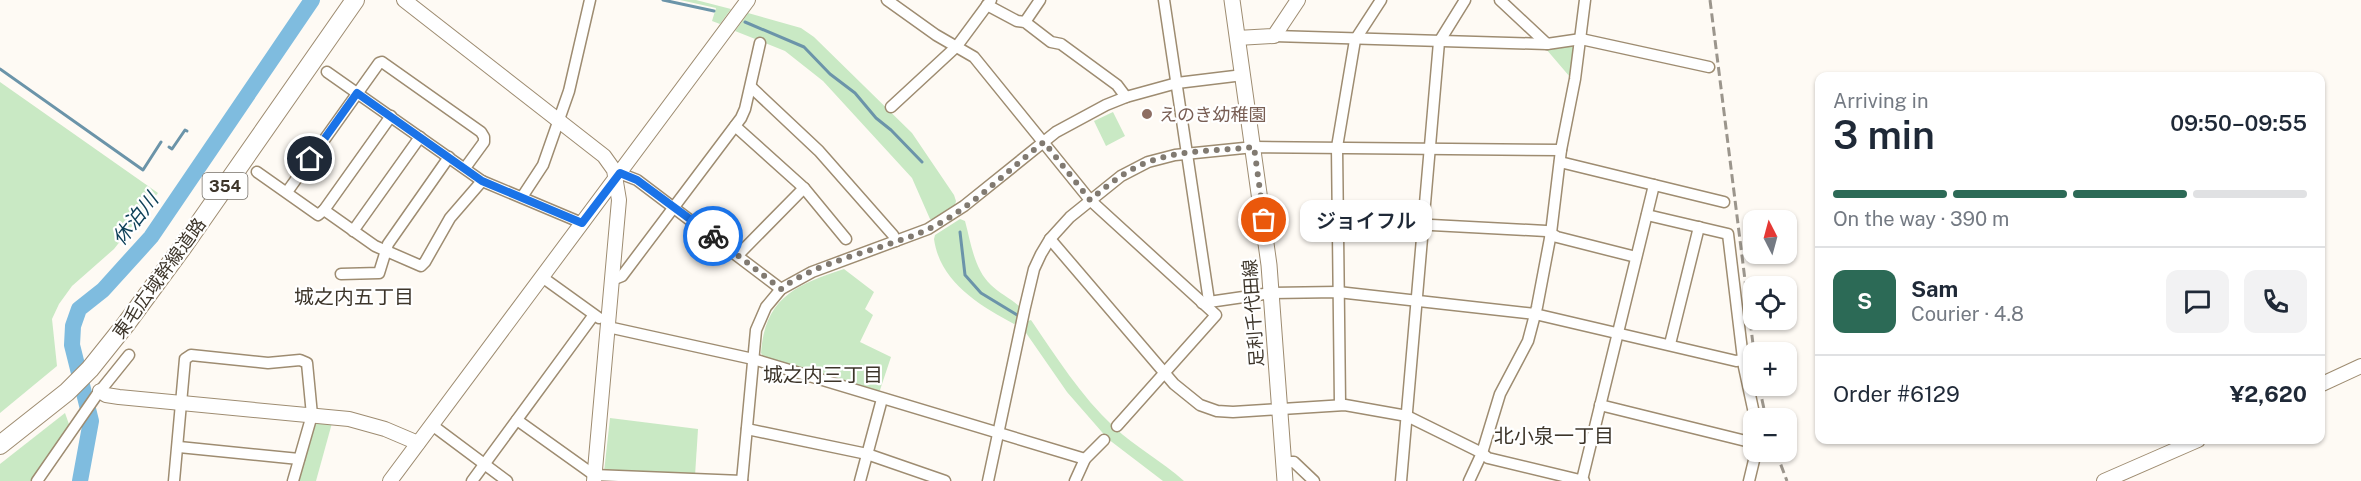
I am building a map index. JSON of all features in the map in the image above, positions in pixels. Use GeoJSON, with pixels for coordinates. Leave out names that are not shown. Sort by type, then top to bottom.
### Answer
{"type":"FeatureCollection","features":[{"type":"Feature","properties":{"kind":"highway","name":"東毛広域幹線道路"},"geometry":{"type":"LineString","coordinates":[[88,362],[341,0]]}},
{"type":"Feature","properties":{"kind":"highway","name":"東毛広域幹線道路"},"geometry":{"type":"LineString","coordinates":[[0,445],[88,362],[182,248],[354,0]]}},
{"type":"Feature","properties":{"kind":"highway","name":"東毛広域幹線道路"},"geometry":{"type":"LineString","coordinates":[[0,431],[65,385]]}},
{"type":"Feature","properties":{"kind":"main road","name":"足利千代田線"},"geometry":{"type":"LineString","coordinates":[[1232,0],[1254,147],[1271,293],[1284,481]]}},
{"type":"Feature","properties":{"kind":"street"},"geometry":{"type":"LineString","coordinates":[[404,0],[603,156],[618,175],[619,200],[594,478]]}},
{"type":"Feature","properties":{"kind":"street"},"geometry":{"type":"LineString","coordinates":[[522,197],[543,165],[569,92],[590,0]]}},
{"type":"Feature","properties":{"kind":"street"},"geometry":{"type":"LineString","coordinates":[[390,481],[748,0]]}},
{"type":"Feature","properties":{"kind":"street"},"geometry":{"type":"LineString","coordinates":[[887,0],[936,35],[974,57],[1090,200],[1205,302],[1216,315],[1117,426]]}},
{"type":"Feature","properties":{"kind":"street"},"geometry":{"type":"LineString","coordinates":[[1025,22],[1040,0]]}},
{"type":"Feature","properties":{"kind":"street"},"geometry":{"type":"LineString","coordinates":[[1164,0],[1187,153],[1205,302]]}},
{"type":"Feature","properties":{"kind":"street"},"geometry":{"type":"LineString","coordinates":[[1274,36],[1298,0]]}},
{"type":"Feature","properties":{"kind":"street"},"geometry":{"type":"LineString","coordinates":[[1340,404],[1337,147],[1355,40],[1381,0]]}},
{"type":"Feature","properties":{"kind":"street"},"geometry":{"type":"LineString","coordinates":[[1401,481],[1439,42],[1465,0]]}},
{"type":"Feature","properties":{"kind":"street"},"geometry":{"type":"LineString","coordinates":[[1500,0],[1547,44]]}},
{"type":"Feature","properties":{"kind":"street"},"geometry":{"type":"LineString","coordinates":[[1469,481],[1482,453],[1500,394],[1528,341],[1535,314],[1551,233],[1553,202],[1581,39],[1585,0]]}},
{"type":"Feature","properties":{"kind":"street"},"geometry":{"type":"LineString","coordinates":[[891,107],[957,46],[989,3],[1017,21],[1025,22],[1052,42],[1061,44],[1117,85],[1126,96]]}},
{"type":"Feature","properties":{"kind":"street"},"geometry":{"type":"LineString","coordinates":[[1237,38],[1274,36],[1547,44],[1581,39],[1710,67]]}},
{"type":"Feature","properties":{"kind":"street"},"geometry":{"type":"LineString","coordinates":[[612,280],[622,276],[735,126],[745,109],[760,43]]}},
{"type":"Feature","properties":{"kind":"street"},"geometry":{"type":"LineString","coordinates":[[287,192],[357,93],[382,62],[481,132],[484,142],[465,168]]}},
{"type":"Feature","properties":{"kind":"street"},"geometry":{"type":"LineString","coordinates":[[327,72],[482,181],[582,223]]}},
{"type":"Feature","properties":{"kind":"street"},"geometry":{"type":"LineString","coordinates":[[517,420],[594,478],[742,481],[756,330],[772,298],[781,289],[801,277],[928,229],[964,207],[1044,142],[1078,119],[1126,96],[1177,83],[1242,75]]}},
{"type":"Feature","properties":{"kind":"street"},"geometry":{"type":"LineString","coordinates":[[750,87],[830,162],[896,241]]}},
{"type":"Feature","properties":{"kind":"street"},"geometry":{"type":"LineString","coordinates":[[257,172],[318,215],[324,210],[391,116]]}},
{"type":"Feature","properties":{"kind":"street"},"geometry":{"type":"LineString","coordinates":[[735,126],[804,188],[846,239]]}},
{"type":"Feature","properties":{"kind":"street"},"geometry":{"type":"LineString","coordinates":[[353,231],[420,137]]}},
{"type":"Feature","properties":{"kind":"street"},"geometry":{"type":"LineString","coordinates":[[988,481],[1030,285],[1041,254],[1050,239],[1070,217],[1121,176],[1141,165],[1161,158],[1187,153],[1254,147],[1561,150]]}},
{"type":"Feature","properties":{"kind":"street"},"geometry":{"type":"LineString","coordinates":[[341,274],[379,273],[384,251],[449,157]]}},
{"type":"Feature","properties":{"kind":"street"},"geometry":{"type":"LineString","coordinates":[[1560,162],[1724,202]]}},
{"type":"Feature","properties":{"kind":"street"},"geometry":{"type":"LineString","coordinates":[[618,175],[633,177],[781,289]]}},
{"type":"Feature","properties":{"kind":"street"},"geometry":{"type":"LineString","coordinates":[[324,210],[384,251],[421,266],[450,218],[482,181]]}},
{"type":"Feature","properties":{"kind":"street"},"geometry":{"type":"LineString","coordinates":[[1050,239],[1164,372],[1200,405],[1217,411],[1233,412],[1340,404],[1407,416],[1488,458],[1583,481],[1654,185]]}},
{"type":"Feature","properties":{"kind":"street"},"geometry":{"type":"LineString","coordinates":[[738,255],[804,188]]}},
{"type":"Feature","properties":{"kind":"street"},"geometry":{"type":"LineString","coordinates":[[1205,302],[1271,293],[1338,292],[1535,314],[1736,361],[1743,360],[1728,234],[1647,215]]}},
{"type":"Feature","properties":{"kind":"street"},"geometry":{"type":"LineString","coordinates":[[1337,220],[1546,231],[1557,237],[1636,256]]}},
{"type":"Feature","properties":{"kind":"street"},"geometry":{"type":"LineString","coordinates":[[1670,344],[1699,227]]}},
{"type":"Feature","properties":{"kind":"street"},"geometry":{"type":"LineString","coordinates":[[542,277],[608,324],[753,359],[1085,459]]}},
{"type":"Feature","properties":{"kind":"street"},"geometry":{"type":"LineString","coordinates":[[472,481],[594,315]]}},
{"type":"Feature","properties":{"kind":"street"},"geometry":{"type":"LineString","coordinates":[[37,481],[98,393],[129,355]]}},
{"type":"Feature","properties":{"kind":"street"},"geometry":{"type":"LineString","coordinates":[[174,481],[179,447],[185,359],[189,356],[268,363],[304,360],[307,363],[312,415],[293,481]]}},
{"type":"Feature","properties":{"kind":"street"},"geometry":{"type":"LineString","coordinates":[[2325,383],[2361,366]]}},
{"type":"Feature","properties":{"kind":"street"},"geometry":{"type":"LineString","coordinates":[[98,393],[331,416],[369,424],[400,434],[418,443]]}},
{"type":"Feature","properties":{"kind":"street"},"geometry":{"type":"LineString","coordinates":[[860,481],[882,399]]}},
{"type":"Feature","properties":{"kind":"street"},"geometry":{"type":"LineString","coordinates":[[1600,405],[1743,440]]}},
{"type":"Feature","properties":{"kind":"street"},"geometry":{"type":"LineString","coordinates":[[432,425],[507,481]]}},
{"type":"Feature","properties":{"kind":"street"},"geometry":{"type":"LineString","coordinates":[[747,429],[867,454],[945,481]]}},
{"type":"Feature","properties":{"kind":"street"},"geometry":{"type":"LineString","coordinates":[[1075,481],[1085,459],[1104,440]]}},
{"type":"Feature","properties":{"kind":"street"},"geometry":{"type":"LineString","coordinates":[[2104,481],[2189,444]]}},
{"type":"Feature","properties":{"kind":"street"},"geometry":{"type":"LineString","coordinates":[[179,447],[299,459]]}},
{"type":"Feature","properties":{"kind":"street"},"geometry":{"type":"LineString","coordinates":[[1284,462],[1294,462],[1314,481]]}},
{"type":"Feature","properties":{"kind":"street"},"geometry":{"type":"LineString","coordinates":[[1749,481],[1754,462]]}},
{"type":"Feature","properties":{"kind":"green space"},"geometry":{"type":"Polygon","coordinates":[[[680,0],[696,0],[731,9],[720,24],[712,21],[716,8],[680,0]]]}},
{"type":"Feature","properties":{"kind":"green space"},"geometry":{"type":"Polygon","coordinates":[[[748,13],[801,28],[814,37],[912,133],[954,195],[955,205],[930,219],[912,178],[823,81],[785,51],[735,31],[748,13]]]}},
{"type":"Feature","properties":{"kind":"green space"},"geometry":{"type":"Polygon","coordinates":[[[1570,45],[1575,48],[1570,77],[1546,49],[1558,49],[1570,45]]]}},
{"type":"Feature","properties":{"kind":"green space"},"geometry":{"type":"Polygon","coordinates":[[[0,82],[158,193],[114,249],[72,286],[59,304],[52,319],[57,366],[0,413],[0,82]]]}},
{"type":"Feature","properties":{"kind":"green space"},"geometry":{"type":"Polygon","coordinates":[[[1113,112],[1125,136],[1106,146],[1094,121],[1113,112]]]}},
{"type":"Feature","properties":{"kind":"green space"},"geometry":{"type":"Polygon","coordinates":[[[960,219],[965,221],[974,255],[985,279],[1021,308],[1020,321],[1014,324],[975,300],[953,280],[944,268],[938,254],[935,235],[960,219]]]}},
{"type":"Feature","properties":{"kind":"green space"},"geometry":{"type":"Polygon","coordinates":[[[844,269],[874,292],[865,309],[873,315],[860,342],[891,357],[877,393],[765,359],[761,353],[769,318],[776,306],[798,288],[844,269]]]}},
{"type":"Feature","properties":{"kind":"green space"},"geometry":{"type":"Polygon","coordinates":[[[1031,320],[1070,376],[1102,415],[1122,434],[1184,481],[1163,481],[1108,439],[1067,392],[1024,330],[1028,321],[1031,320]]]}},
{"type":"Feature","properties":{"kind":"green space"},"geometry":{"type":"Polygon","coordinates":[[[65,413],[70,427],[31,481],[0,481],[0,464],[65,413]]]}},
{"type":"Feature","properties":{"kind":"green space"},"geometry":{"type":"Polygon","coordinates":[[[610,418],[698,429],[695,476],[604,472],[610,418]]]}},
{"type":"Feature","properties":{"kind":"green space"},"geometry":{"type":"Polygon","coordinates":[[[320,420],[332,423],[316,481],[297,481],[312,425],[320,420]]]}},
{"type":"Feature","properties":{"kind":"waterway","name":"休泊川"},"geometry":{"type":"LineString","coordinates":[[80,481],[91,421],[72,345],[73,326],[79,309],[103,290],[151,237],[312,0]]}},
{"type":"Feature","properties":{"kind":"waterway"},"geometry":{"type":"LineString","coordinates":[[663,0],[714,11]]}},
{"type":"Feature","properties":{"kind":"waterway"},"geometry":{"type":"LineString","coordinates":[[745,22],[804,47],[830,74],[855,93],[876,118],[922,162]]}},
{"type":"Feature","properties":{"kind":"waterway"},"geometry":{"type":"LineString","coordinates":[[0,69],[143,170],[161,142]]}},
{"type":"Feature","properties":{"kind":"waterway"},"geometry":{"type":"LineString","coordinates":[[169,147],[172,149],[185,130],[187,131]]}},
{"type":"Feature","properties":{"kind":"waterway"},"geometry":{"type":"LineString","coordinates":[[960,232],[965,275],[981,293],[1019,316]]}},
{"type":"Feature","properties":{"kind":"railway"},"geometry":{"type":"LineString","coordinates":[[1710,0],[1753,342]]}},
{"type":"Feature","properties":{"kind":"railway"},"geometry":{"type":"LineString","coordinates":[[1761,396],[1764,408]]}},
{"type":"Feature","properties":{"kind":"railway"},"geometry":{"type":"LineString","coordinates":[[1780,462],[1787,481]]}},
{"type":"Feature","properties":{"kind":"way so far"},"geometry":{"type":"LineString","coordinates":[[713,236],[781,289],[801,277],[928,229],[964,207],[1044,142],[1090,200],[1121,176],[1148,162],[1187,153],[1254,147],[1264,220]]}},
{"type":"Feature","properties":{"kind":"place","name":"えのき幼稚園"},"geometry":{"type":"Point","coordinates":[1147,114]}},
{"type":"Feature","properties":{"kind":"place","name":"ジョイフル"},"geometry":{"type":"Point","coordinates":[1264,220]}},
{"type":"Feature","properties":{"kind":"district","name":"城之内五丁目"},"geometry":{"type":"Point","coordinates":[354,297]}},
{"type":"Feature","properties":{"kind":"district","name":"城之内三丁目"},"geometry":{"type":"Point","coordinates":[823,375]}},
{"type":"Feature","properties":{"kind":"district","name":"北小泉一丁目"},"geometry":{"type":"Point","coordinates":[1554,436]}},
{"type":"Feature","properties":{"kind":"route"},"geometry":{"type":"LineString","coordinates":[[310,159],[357,93],[482,181],[582,223],[620,173],[633,177],[713,236]]}}]}
